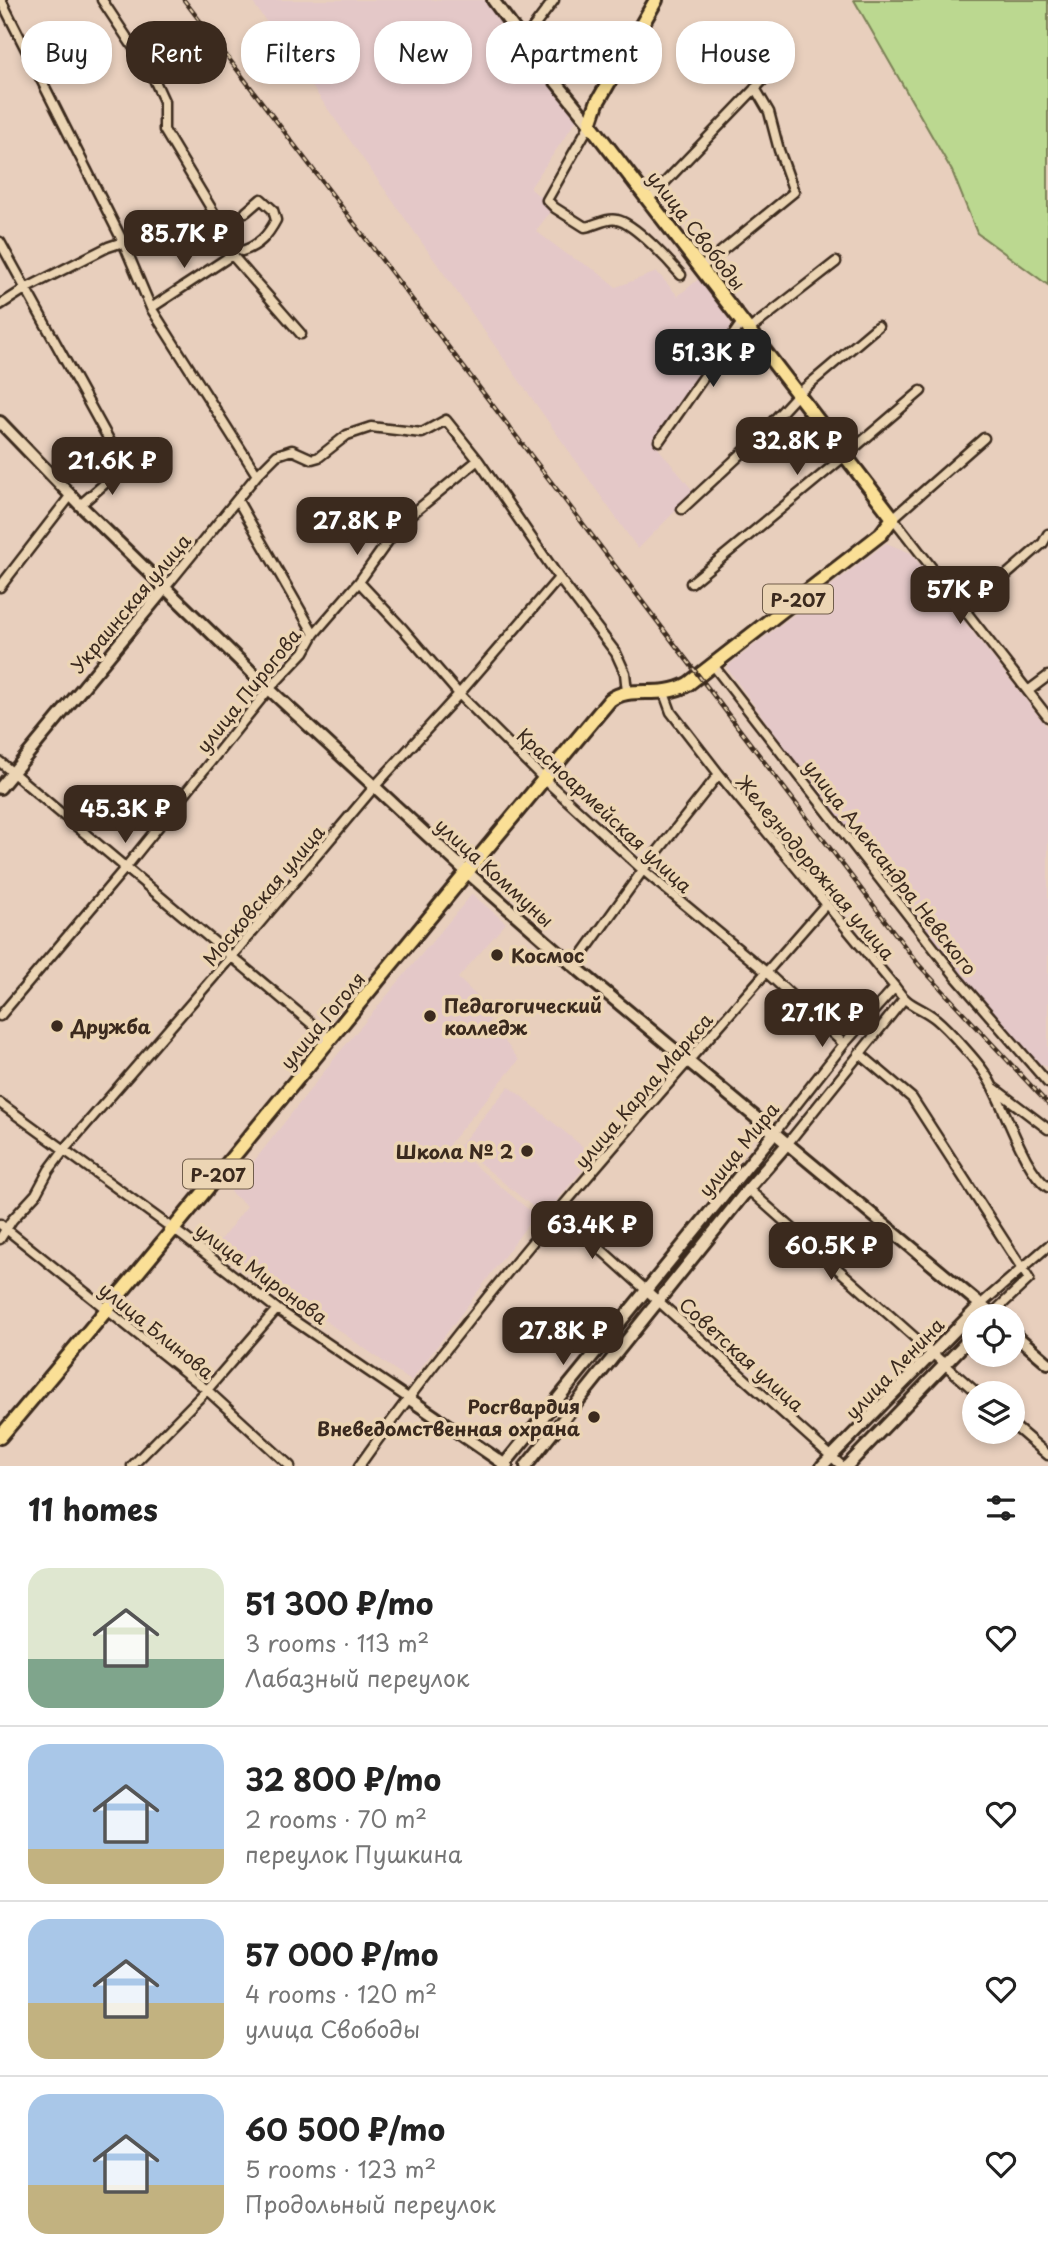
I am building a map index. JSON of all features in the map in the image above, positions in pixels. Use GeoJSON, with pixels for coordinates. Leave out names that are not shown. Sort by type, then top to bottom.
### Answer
{"type":"FeatureCollection","features":[{"type":"Feature","properties":{"kind":"main road"},"geometry":{"type":"LineString","coordinates":[[590,124],[597,103],[656,0]]}},
{"type":"Feature","properties":{"kind":"main road","name":"улица Свободы"},"geometry":{"type":"LineString","coordinates":[[590,124],[893,518]]}},
{"type":"Feature","properties":{"kind":"main road","name":"Р-207"},"geometry":{"type":"LineString","coordinates":[[626,692],[664,693],[680,689],[700,676],[881,534],[893,518]]}},
{"type":"Feature","properties":{"kind":"main road","name":"улица Гоголя"},"geometry":{"type":"LineString","coordinates":[[0,1437],[108,1310],[610,700],[626,692]]}},
{"type":"Feature","properties":{"kind":"street"},"geometry":{"type":"LineString","coordinates":[[1,0],[123,242],[151,308],[257,475]]}},
{"type":"Feature","properties":{"kind":"street"},"geometry":{"type":"LineString","coordinates":[[102,0],[153,77],[164,101],[164,130],[233,252],[301,334]]}},
{"type":"Feature","properties":{"kind":"street","name":"улица Свободы"},"geometry":{"type":"LineString","coordinates":[[493,0],[508,21]]}},
{"type":"Feature","properties":{"kind":"street"},"geometry":{"type":"LineString","coordinates":[[538,21],[554,0]]}},
{"type":"Feature","properties":{"kind":"street","name":"улица Свободы"},"geometry":{"type":"LineString","coordinates":[[558,84],[590,124]]}},
{"type":"Feature","properties":{"kind":"street"},"geometry":{"type":"LineString","coordinates":[[648,200],[759,84]]}},
{"type":"Feature","properties":{"kind":"street"},"geometry":{"type":"LineString","coordinates":[[701,268],[794,192],[769,112],[755,88]]}},
{"type":"Feature","properties":{"kind":"street"},"geometry":{"type":"LineString","coordinates":[[590,124],[547,200],[584,227],[610,219],[629,225],[681,275]]}},
{"type":"Feature","properties":{"kind":"street"},"geometry":{"type":"LineString","coordinates":[[151,308],[233,252],[260,243],[276,220],[273,210],[261,199],[246,212]]}},
{"type":"Feature","properties":{"kind":"street"},"geometry":{"type":"LineString","coordinates":[[0,242],[124,467],[80,505]]}},
{"type":"Feature","properties":{"kind":"street"},"geometry":{"type":"LineString","coordinates":[[0,305],[25,289],[123,242]]}},
{"type":"Feature","properties":{"kind":"street"},"geometry":{"type":"LineString","coordinates":[[659,440],[746,325],[836,262]]}},
{"type":"Feature","properties":{"kind":"street"},"geometry":{"type":"LineString","coordinates":[[682,509],[753,443],[799,393],[878,326]]}},
{"type":"Feature","properties":{"kind":"street"},"geometry":{"type":"LineString","coordinates":[[691,583],[921,391]]}},
{"type":"Feature","properties":{"kind":"street","name":"Украинская улица"},"geometry":{"type":"LineString","coordinates":[[0,788],[257,475],[278,455],[292,450],[312,458],[319,457],[347,435],[370,426],[422,433],[446,419],[478,460]]}},
{"type":"Feature","properties":{"kind":"street","name":"улица Коммуны"},"geometry":{"type":"LineString","coordinates":[[0,422],[165,588],[468,873],[574,966],[979,1304]]}},
{"type":"Feature","properties":{"kind":"street"},"geometry":{"type":"LineString","coordinates":[[893,518],[984,438]]}},
{"type":"Feature","properties":{"kind":"street"},"geometry":{"type":"LineString","coordinates":[[478,460],[559,579],[616,653],[625,673],[626,692]]}},
{"type":"Feature","properties":{"kind":"street","name":"улица Пирогова"},"geometry":{"type":"LineString","coordinates":[[0,1016],[126,867],[270,689],[304,652],[314,635],[359,582],[401,523],[478,460]]}},
{"type":"Feature","properties":{"kind":"street"},"geometry":{"type":"LineString","coordinates":[[0,587],[71,495]]}},
{"type":"Feature","properties":{"kind":"street"},"geometry":{"type":"LineString","coordinates":[[237,500],[314,635]]}},
{"type":"Feature","properties":{"kind":"street","name":"улица Свободы"},"geometry":{"type":"LineString","coordinates":[[893,518],[1048,717]]}},
{"type":"Feature","properties":{"kind":"street"},"geometry":{"type":"LineString","coordinates":[[966,610],[1042,543],[1048,534]]}},
{"type":"Feature","properties":{"kind":"street","name":"Московская улица"},"geometry":{"type":"LineString","coordinates":[[0,1239],[3,1226],[36,1194],[64,1150],[232,957],[375,786],[559,579]]}},
{"type":"Feature","properties":{"kind":"street","name":"Красноармейская улица"},"geometry":{"type":"LineString","coordinates":[[359,582],[459,694],[544,779],[643,870],[766,972],[844,1044]]}},
{"type":"Feature","properties":{"kind":"street","name":"улица Александра Невского"},"geometry":{"type":"LineString","coordinates":[[713,665],[957,978],[1048,1082]]}},
{"type":"Feature","properties":{"kind":"street"},"geometry":{"type":"LineString","coordinates":[[1028,691],[1048,676]]}},
{"type":"Feature","properties":{"kind":"street","name":"Железнодорожная улица"},"geometry":{"type":"LineString","coordinates":[[664,693],[671,712],[719,774],[903,1000],[943,1025],[986,1074],[1035,1174],[1048,1187]]}},
{"type":"Feature","properties":{"kind":"street"},"geometry":{"type":"LineString","coordinates":[[0,762],[331,1040]]}},
{"type":"Feature","properties":{"kind":"street"},"geometry":{"type":"LineString","coordinates":[[574,966],[643,870],[719,774]]}},
{"type":"Feature","properties":{"kind":"street","name":"улица Карла Маркса"},"geometry":{"type":"LineString","coordinates":[[359,1466],[408,1398],[558,1211],[826,904]]}},
{"type":"Feature","properties":{"kind":"street","name":"улица Мира"},"geometry":{"type":"LineString","coordinates":[[505,1465],[844,1044],[895,987]]}},
{"type":"Feature","properties":{"kind":"street","name":"улица Мира"},"geometry":{"type":"LineString","coordinates":[[526,1466],[903,1000]]}},
{"type":"Feature","properties":{"kind":"street"},"geometry":{"type":"LineString","coordinates":[[859,1053],[912,1098],[1029,1279],[1003,1304]]}},
{"type":"Feature","properties":{"kind":"street"},"geometry":{"type":"LineString","coordinates":[[992,1086],[1048,1129]]}},
{"type":"Feature","properties":{"kind":"street","name":"улица Миронова"},"geometry":{"type":"LineString","coordinates":[[0,1103],[277,1309],[505,1465]]}},
{"type":"Feature","properties":{"kind":"street"},"geometry":{"type":"LineString","coordinates":[[748,1189],[964,1381]]}},
{"type":"Feature","properties":{"kind":"street","name":"Советская улица"},"geometry":{"type":"LineString","coordinates":[[558,1211],[844,1466]]}},
{"type":"Feature","properties":{"kind":"street","name":"улица Блинова"},"geometry":{"type":"LineString","coordinates":[[3,1226],[207,1390],[290,1466]]}},
{"type":"Feature","properties":{"kind":"street","name":"улица Ленина"},"geometry":{"type":"LineString","coordinates":[[981,1304],[1048,1246]]}},
{"type":"Feature","properties":{"kind":"street"},"geometry":{"type":"LineString","coordinates":[[132,1466],[207,1390],[277,1309]]}},
{"type":"Feature","properties":{"kind":"street","name":"улица Ленина"},"geometry":{"type":"LineString","coordinates":[[822,1466],[962,1324]]}},
{"type":"Feature","properties":{"kind":"street"},"geometry":{"type":"LineString","coordinates":[[1025,1343],[1048,1363]]}},
{"type":"Feature","properties":{"kind":"street","name":"улица Ленина"},"geometry":{"type":"LineString","coordinates":[[844,1466],[962,1346]]}},
{"type":"Feature","properties":{"kind":"street"},"geometry":{"type":"LineString","coordinates":[[1025,1435],[1048,1455]]}},
{"type":"Feature","properties":{"kind":"shaded area"},"geometry":{"type":"Polygon","coordinates":[[[251,0],[490,0],[506,21],[486,21],[486,84],[553,84],[578,118],[530,188],[553,208],[536,231],[616,287],[657,272],[678,296],[701,277],[732,325],[725,344],[654,443],[694,492],[638,549],[310,84],[360,84],[360,21],[266,21],[251,0]]]}},
{"type":"Feature","properties":{"kind":"shaded area"},"geometry":{"type":"Polygon","coordinates":[[[886,543],[911,553],[1048,728],[1048,1067],[1033,1062],[978,1000],[864,847],[852,839],[726,667],[886,543]]]}},
{"type":"Feature","properties":{"kind":"shaded area"},"geometry":{"type":"Polygon","coordinates":[[[472,894],[506,923],[458,978],[493,1012],[489,1021],[519,1060],[449,1144],[535,1215],[411,1381],[277,1287],[219,1242],[247,1206],[230,1192],[338,1054],[472,894]]]}},
{"type":"Feature","properties":{"kind":"shaded area","name":"Школа № 2"},"geometry":{"type":"Polygon","coordinates":[[[509,1086],[594,1156],[544,1216],[459,1146],[509,1086]]]}},
{"type":"Feature","properties":{"kind":"green space"},"geometry":{"type":"Polygon","coordinates":[[[854,0],[1048,0],[1048,285],[977,233],[952,171],[854,0]]]}},
{"type":"Feature","properties":{"kind":"railway"},"geometry":{"type":"LineString","coordinates":[[184,0],[919,965],[1048,1104]]}},
{"type":"Feature","properties":{"kind":"place","name":"Космос"},"geometry":{"type":"Point","coordinates":[497,955]}},
{"type":"Feature","properties":{"kind":"place","name":"Педагогический колледж"},"geometry":{"type":"Point","coordinates":[430,1016]}},
{"type":"Feature","properties":{"kind":"place","name":"Дружба"},"geometry":{"type":"Point","coordinates":[57,1026]}},
{"type":"Feature","properties":{"kind":"place","name":"Школа № 2"},"geometry":{"type":"Point","coordinates":[527,1151]}},
{"type":"Feature","properties":{"kind":"place","name":"Росгвардия Вневедомственная охрана"},"geometry":{"type":"Point","coordinates":[594,1417]}}]}
